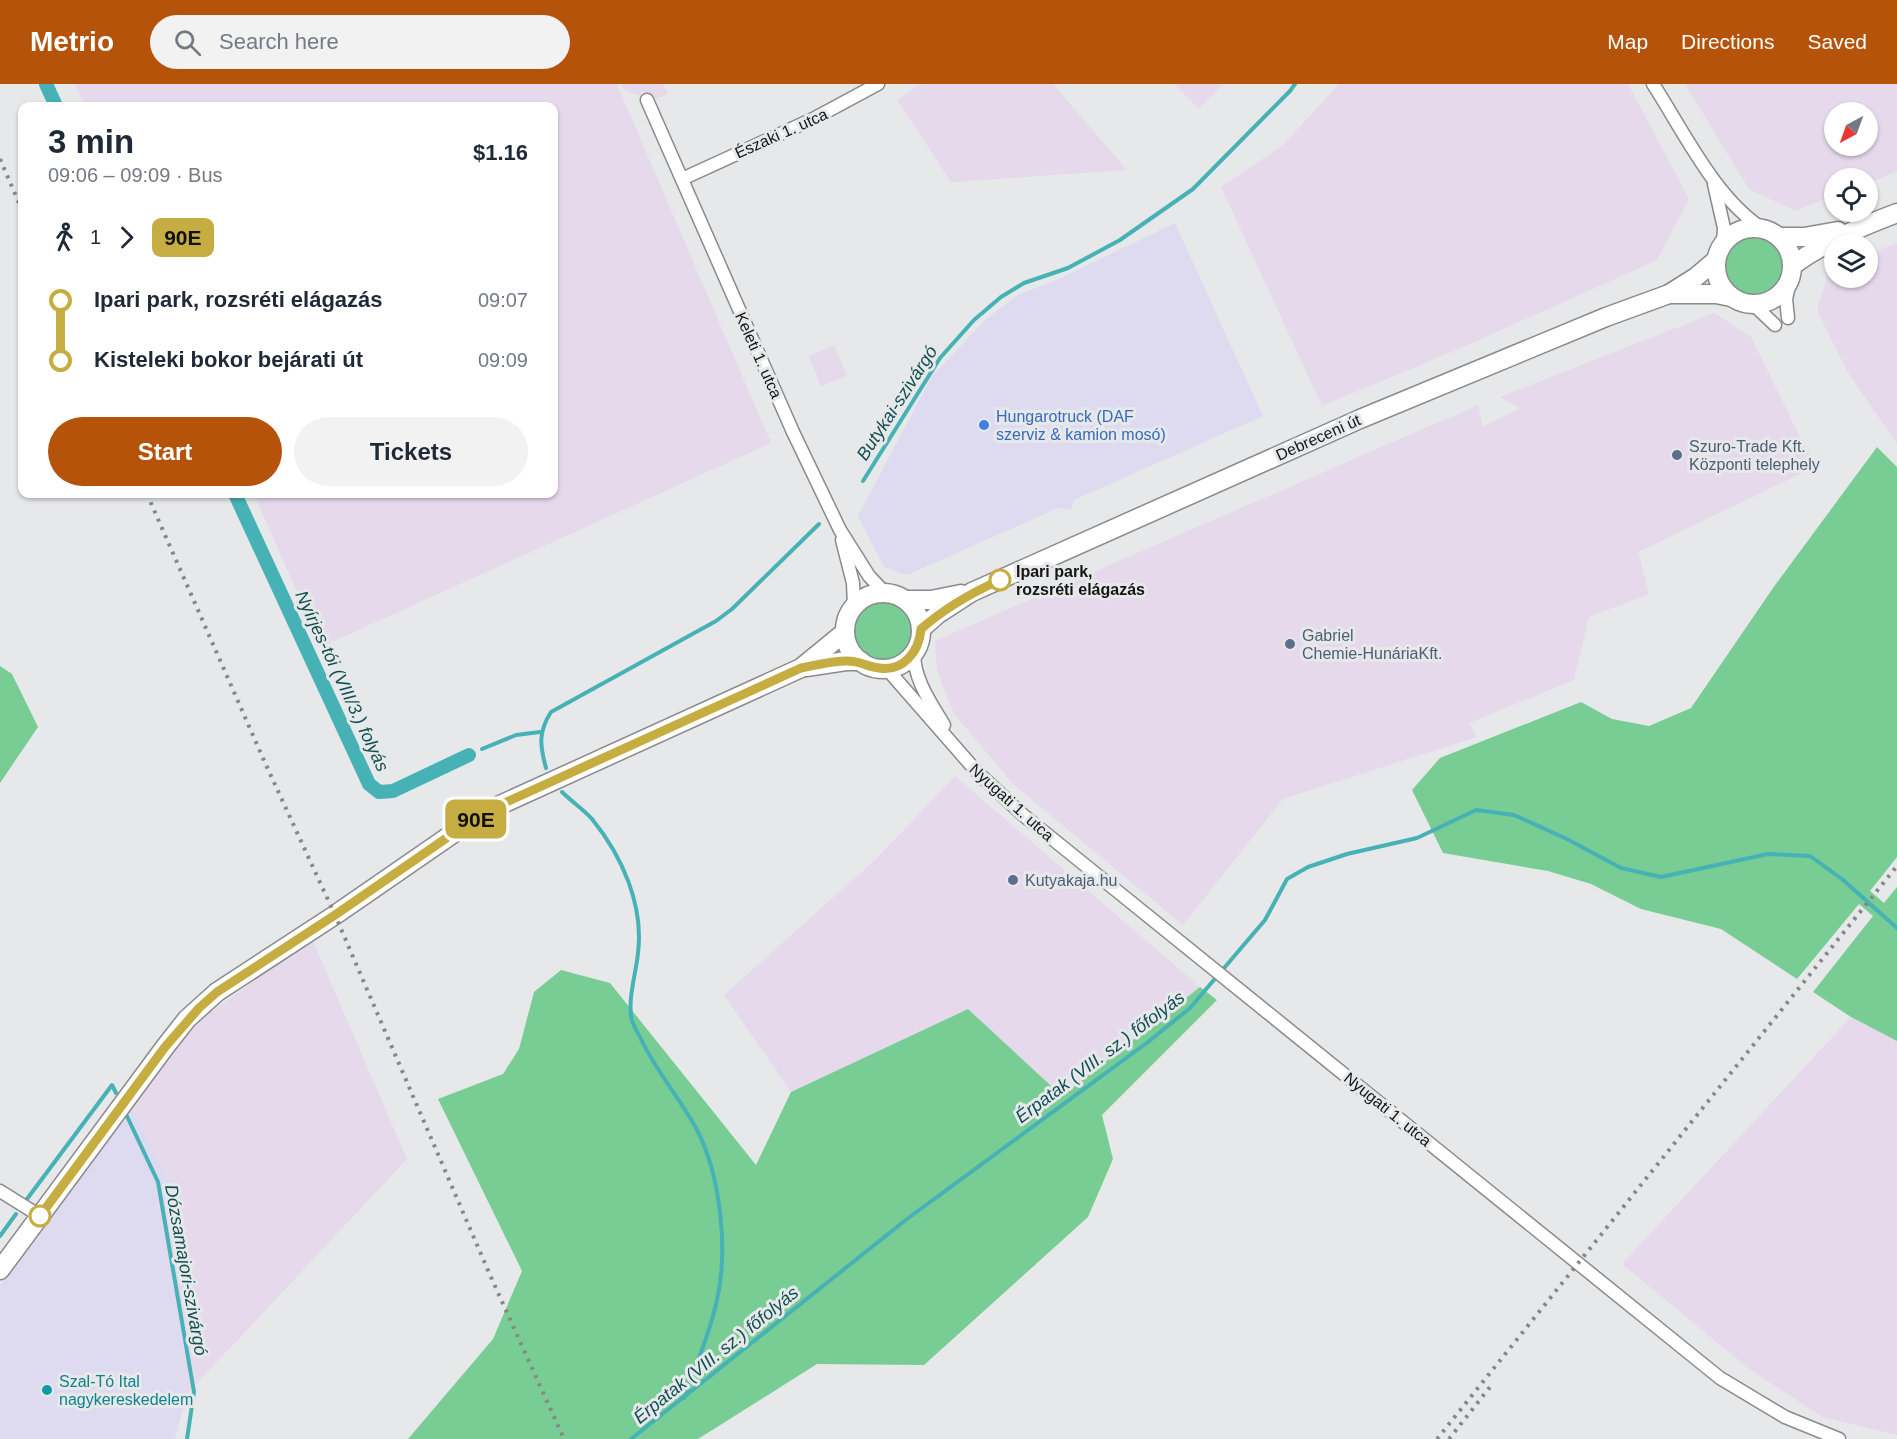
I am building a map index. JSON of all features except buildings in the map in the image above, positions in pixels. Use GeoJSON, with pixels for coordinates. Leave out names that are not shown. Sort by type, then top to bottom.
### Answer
{"type":"FeatureCollection","features":[{"type":"Feature","properties":{"kind":"street","name":"Északi 1. utca"},"geometry":{"type":"LineString","coordinates":[[682,179],[813,119],[878,84]]}},
{"type":"Feature","properties":{"kind":"street"},"geometry":{"type":"LineString","coordinates":[[1653,84],[1713,180],[1736,209],[1763,229],[1780,237],[1804,237],[1855,228]]}},
{"type":"Feature","properties":{"kind":"street","name":"Keleti 1. utca"},"geometry":{"type":"LineString","coordinates":[[647,100],[793,432],[840,530]]}},
{"type":"Feature","properties":{"kind":"street"},"geometry":{"type":"LineString","coordinates":[[1713,180],[1724,228],[1719,252],[1718,280],[1731,297]]}},
{"type":"Feature","properties":{"kind":"street"},"geometry":{"type":"LineString","coordinates":[[1669,294],[1716,294],[1754,305],[1766,303],[1784,291],[1791,273],[1809,253],[1855,228],[1897,213]]}},
{"type":"Feature","properties":{"kind":"street"},"geometry":{"type":"LineString","coordinates":[[1669,294],[1696,277],[1731,236],[1741,230],[1763,229]]}},
{"type":"Feature","properties":{"kind":"street"},"geometry":{"type":"LineString","coordinates":[[1780,237],[1791,255],[1791,273],[1786,299],[1788,318]]}},
{"type":"Feature","properties":{"kind":"street","name":"Debreceni út"},"geometry":{"type":"LineString","coordinates":[[972,592],[1360,419],[1606,317],[1669,294]]}},
{"type":"Feature","properties":{"kind":"street"},"geometry":{"type":"LineString","coordinates":[[1754,305],[1775,325]]}},
{"type":"Feature","properties":{"kind":"street"},"geometry":{"type":"LineString","coordinates":[[840,530],[869,576],[884,592]]}},
{"type":"Feature","properties":{"kind":"street"},"geometry":{"type":"LineString","coordinates":[[840,530],[853,584],[854,606]]}},
{"type":"Feature","properties":{"kind":"street"},"geometry":{"type":"LineString","coordinates":[[801,668],[861,661],[887,669],[906,661],[914,653],[921,638],[921,629],[919,616],[906,600],[884,592],[862,598],[854,606],[849,614],[845,632],[850,649],[861,661]]}},
{"type":"Feature","properties":{"kind":"street"},"geometry":{"type":"LineString","coordinates":[[906,600],[931,600],[972,592]]}},
{"type":"Feature","properties":{"kind":"street"},"geometry":{"type":"LineString","coordinates":[[921,629],[972,592]]}},
{"type":"Feature","properties":{"kind":"street"},"geometry":{"type":"LineString","coordinates":[[0,1270],[165,1047],[187,1019],[217,992],[335,915],[461,828],[500,805],[801,668],[845,632]]}},
{"type":"Feature","properties":{"kind":"street","name":"Nyugati 1. utca"},"geometry":{"type":"LineString","coordinates":[[914,653],[914,666],[918,677],[957,750]]}},
{"type":"Feature","properties":{"kind":"street","name":"Nyugati 1. utca"},"geometry":{"type":"LineString","coordinates":[[887,669],[977,772],[1023,815],[1720,1378],[1785,1417],[1839,1439]]}},
{"type":"Feature","properties":{"kind":"street"},"geometry":{"type":"LineString","coordinates":[[0,1191],[40,1216]]}},
{"type":"Feature","properties":{"kind":"shaded area"},"geometry":{"type":"Polygon","coordinates":[[[75,84],[617,84],[771,443],[321,647],[256,498],[558,498],[558,102],[83,102],[75,84]]]}},
{"type":"Feature","properties":{"kind":"shaded area"},"geometry":{"type":"Polygon","coordinates":[[[619,84],[663,84],[668,94],[658,98],[640,96],[628,92],[619,84]]]}},
{"type":"Feature","properties":{"kind":"shaded area"},"geometry":{"type":"Polygon","coordinates":[[[921,84],[1053,84],[1127,170],[951,182],[897,100],[921,84]]]}},
{"type":"Feature","properties":{"kind":"shaded area"},"geometry":{"type":"Polygon","coordinates":[[[1175,84],[1223,84],[1199,109],[1175,84]]]}},
{"type":"Feature","properties":{"kind":"shaded area"},"geometry":{"type":"Polygon","coordinates":[[[1339,84],[1628,84],[1689,199],[1657,260],[1461,348],[1322,406],[1221,187],[1283,145],[1339,84]]]}},
{"type":"Feature","properties":{"kind":"shaded area"},"geometry":{"type":"Polygon","coordinates":[[[1685,84],[1897,84],[1897,171],[1878,179],[1878,168],[1824,168],[1824,199],[1795,211],[1749,189],[1685,84]]]}},
{"type":"Feature","properties":{"kind":"shaded area"},"geometry":{"type":"Polygon","coordinates":[[[1175,223],[1263,416],[1074,500],[1071,510],[1058,508],[907,575],[884,567],[858,516],[932,376],[987,318],[1018,295],[1061,278],[1175,223]]]}},
{"type":"Feature","properties":{"kind":"shaded area"},"geometry":{"type":"Polygon","coordinates":[[[1897,243],[1897,444],[1847,371],[1817,310],[1824,287],[1878,288],[1878,251],[1897,243]]]}},
{"type":"Feature","properties":{"kind":"shaded area"},"geometry":{"type":"Polygon","coordinates":[[[1714,313],[1751,337],[1804,445],[1817,466],[1638,552],[1649,594],[1589,617],[1574,680],[1469,723],[1477,737],[1283,799],[1183,925],[1015,786],[955,715],[937,669],[935,641],[1478,405],[1483,426],[1520,409],[1500,397],[1714,313]]]}},
{"type":"Feature","properties":{"kind":"shaded area"},"geometry":{"type":"Polygon","coordinates":[[[834,345],[847,376],[821,386],[809,356],[834,345]]]}},
{"type":"Feature","properties":{"kind":"shaded area"},"geometry":{"type":"Polygon","coordinates":[[[955,776],[1200,987],[1062,1096],[968,1009],[791,1092],[724,995],[875,860],[955,776]]]}},
{"type":"Feature","properties":{"kind":"shaded area"},"geometry":{"type":"Polygon","coordinates":[[[312,939],[407,1159],[187,1394],[170,1180],[132,1104],[158,1066],[205,1016],[312,939]]]}},
{"type":"Feature","properties":{"kind":"shaded area"},"geometry":{"type":"Polygon","coordinates":[[[1851,1017],[1897,1041],[1897,1435],[1822,1417],[1748,1368],[1622,1264],[1851,1017]]]}},
{"type":"Feature","properties":{"kind":"shaded area"},"geometry":{"type":"Polygon","coordinates":[[[132,1104],[170,1180],[187,1394],[175,1439],[0,1439],[0,1285],[132,1104]]]}},
{"type":"Feature","properties":{"kind":"green space"},"geometry":{"type":"Polygon","coordinates":[[[1753,234],[1775,243],[1784,265],[1775,287],[1753,296],[1731,287],[1722,265],[1731,243],[1753,234]]]}},
{"type":"Feature","properties":{"kind":"green space"},"geometry":{"type":"Polygon","coordinates":[[[1877,447],[1897,467],[1897,857],[1870,891],[1884,903],[1897,887],[1897,1041],[1851,1017],[1813,992],[1873,916],[1859,904],[1797,979],[1721,929],[1641,909],[1591,884],[1548,871],[1443,853],[1412,790],[1440,758],[1581,702],[1612,719],[1649,726],[1691,708],[1773,588],[1877,447]]]}},
{"type":"Feature","properties":{"kind":"green space"},"geometry":{"type":"Polygon","coordinates":[[[884,601],[905,610],[914,631],[905,652],[884,661],[863,652],[854,631],[863,610],[884,601]]]}},
{"type":"Feature","properties":{"kind":"green space"},"geometry":{"type":"Polygon","coordinates":[[[0,666],[12,674],[38,727],[0,783],[0,666]]]}},
{"type":"Feature","properties":{"kind":"green space"},"geometry":{"type":"Polygon","coordinates":[[[561,970],[610,983],[756,1165],[791,1092],[968,1009],[1062,1096],[1200,987],[1217,1000],[1102,1115],[1113,1159],[1088,1217],[924,1365],[817,1364],[698,1439],[408,1439],[493,1339],[522,1271],[438,1099],[503,1074],[519,1049],[534,992],[561,970]]]}},
{"type":"Feature","properties":{"kind":"waterway","name":"Nyírjes-tói (VIII/3.) folyás"},"geometry":{"type":"LineString","coordinates":[[46,84],[54,102]]}},
{"type":"Feature","properties":{"kind":"waterway","name":"Butykai-szivárgó"},"geometry":{"type":"LineString","coordinates":[[863,481],[940,358],[974,320],[1001,297],[1024,283],[1068,268],[1120,240],[1193,189],[1295,84]]}},
{"type":"Feature","properties":{"kind":"waterway","name":"Nyírjes-tói (VIII/3.) folyás"},"geometry":{"type":"LineString","coordinates":[[237,498],[369,784],[379,792],[393,791],[469,755]]}},
{"type":"Feature","properties":{"kind":"waterway","name":"Butykai-szivárgó"},"geometry":{"type":"LineString","coordinates":[[546,768],[541,739],[551,712],[716,621],[732,609],[819,524]]}},
{"type":"Feature","properties":{"kind":"waterway","name":"Nyírjes-tói (VIII/3.) folyás"},"geometry":{"type":"LineString","coordinates":[[482,749],[516,735],[540,732]]}},
{"type":"Feature","properties":{"kind":"waterway","name":"Butykai-szivárgó"},"geometry":{"type":"LineString","coordinates":[[562,792],[588,815],[603,833],[629,882],[638,917],[639,935],[631,996],[632,1021],[653,1061],[697,1130],[712,1170],[717,1192],[722,1239],[720,1284],[710,1328],[684,1398]]}},
{"type":"Feature","properties":{"kind":"waterway","name":"Érpatak (VIII. sz.) főfolyás"},"geometry":{"type":"LineString","coordinates":[[631,1439],[907,1219],[1148,1042],[1190,1008],[1265,920],[1287,879],[1308,867],[1347,854],[1417,838],[1476,810],[1514,815],[1567,839],[1621,868],[1661,877],[1768,854],[1810,856],[1842,879],[1897,928]]}},
{"type":"Feature","properties":{"kind":"waterway"},"geometry":{"type":"LineString","coordinates":[[27,1199],[112,1085],[116,1093]]}},
{"type":"Feature","properties":{"kind":"waterway","name":"Dózsamajori-szivárgó"},"geometry":{"type":"LineString","coordinates":[[125,1112],[158,1182],[194,1392],[187,1439]]}},
{"type":"Feature","properties":{"kind":"waterway","name":"Dózsamajori-szivárgó"},"geometry":{"type":"LineString","coordinates":[[0,1236],[16,1214]]}},
{"type":"Feature","properties":{"kind":"railway"},"geometry":{"type":"LineString","coordinates":[[0,159],[18,201]]}},
{"type":"Feature","properties":{"kind":"railway"},"geometry":{"type":"LineString","coordinates":[[149,498],[266,765],[335,915],[490,1275],[564,1439]]}},
{"type":"Feature","properties":{"kind":"railway"},"geometry":{"type":"LineString","coordinates":[[1437,1439],[1897,866]]}},
{"type":"Feature","properties":{"kind":"railway"},"geometry":{"type":"LineString","coordinates":[[1449,1439],[1490,1387]]}},
{"type":"Feature","properties":{"kind":"bus line","name":"90E"},"geometry":{"type":"LineString","coordinates":[[40,1216],[187,1019],[217,992],[335,915],[461,828],[500,805],[801,668],[846,661],[861,661],[869,666],[887,669],[897,666],[914,653],[921,638],[921,629],[972,592],[1000,580]]}},
{"type":"Feature","properties":{"kind":"place","name":"Hungarotruck (DAF szerviz & kamion mosó)"},"geometry":{"type":"Point","coordinates":[984,425]}},
{"type":"Feature","properties":{"kind":"place","name":"Szuro-Trade Kft. Központi telephely"},"geometry":{"type":"Point","coordinates":[1677,455]}},
{"type":"Feature","properties":{"kind":"place","name":"Ipari park, rozsréti elágazás"},"geometry":{"type":"Point","coordinates":[1000,580]}},
{"type":"Feature","properties":{"kind":"place","name":"Gabriel Chemie-HunáriaKft."},"geometry":{"type":"Point","coordinates":[1290,644]}},
{"type":"Feature","properties":{"kind":"place","name":"Kutyakaja.hu"},"geometry":{"type":"Point","coordinates":[1013,880]}},
{"type":"Feature","properties":{"kind":"place","name":"Szal-Tó Ital nagykereskedelem"},"geometry":{"type":"Point","coordinates":[47,1390]}}]}
